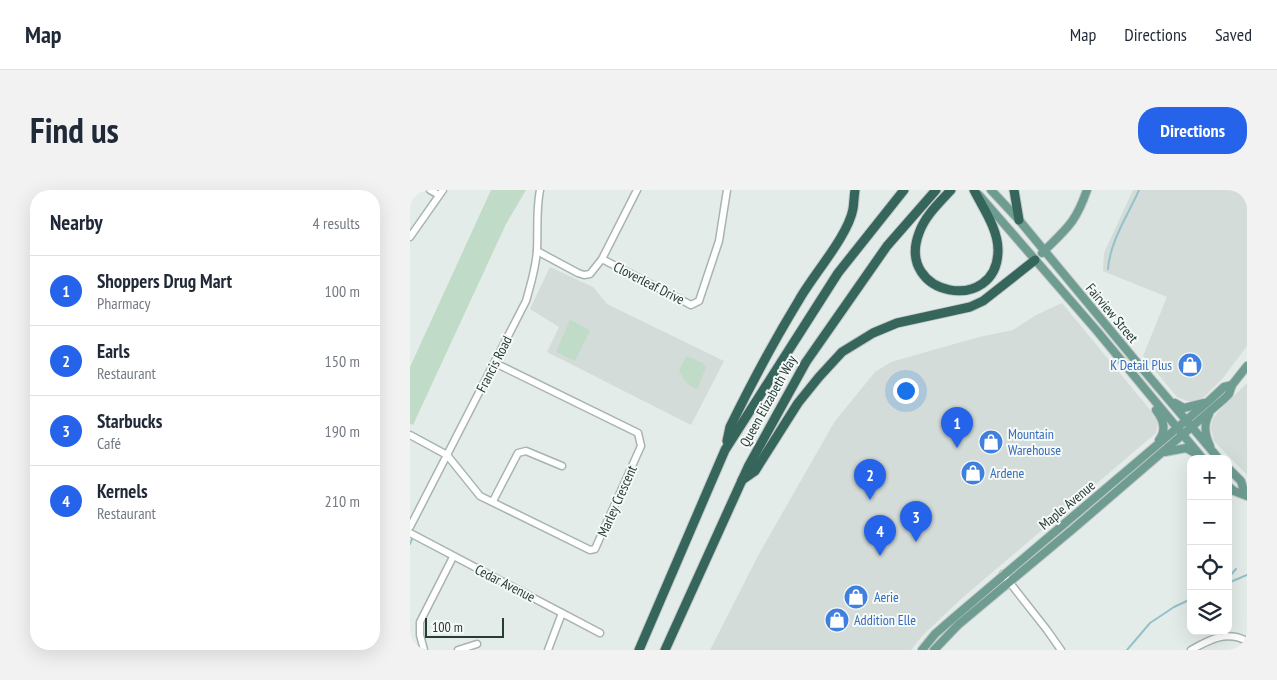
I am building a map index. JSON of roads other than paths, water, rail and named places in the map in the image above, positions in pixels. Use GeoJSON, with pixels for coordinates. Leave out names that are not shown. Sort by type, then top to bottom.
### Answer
{"type":"FeatureCollection","features":[{"type":"Feature","properties":{"kind":"highway"},"geometry":{"type":"LineString","coordinates":[[725,450],[730,427],[770,348],[847,226],[853,210],[855,190]]}},
{"type":"Feature","properties":{"kind":"highway","name":"Queen Elizabeth Way"},"geometry":{"type":"LineString","coordinates":[[639,650],[725,450],[838,273],[904,190]]}},
{"type":"Feature","properties":{"kind":"highway","name":"Queen Elizabeth Way"},"geometry":{"type":"LineString","coordinates":[[665,650],[764,435],[806,362],[887,246],[936,190]]}},
{"type":"Feature","properties":{"kind":"highway"},"geometry":{"type":"LineString","coordinates":[[951,190],[924,223],[917,238],[916,252],[920,267],[931,282],[946,290],[958,291],[972,288],[983,282],[992,272],[998,256],[995,235],[974,190]]}},
{"type":"Feature","properties":{"kind":"highway"},"geometry":{"type":"LineString","coordinates":[[1014,190],[1019,220]]}},
{"type":"Feature","properties":{"kind":"highway"},"geometry":{"type":"LineString","coordinates":[[742,480],[755,471],[798,404],[842,352],[873,333],[897,323],[970,307],[983,301],[1035,260]]}},
{"type":"Feature","properties":{"kind":"main road","name":"Fairview Street"},"geometry":{"type":"LineString","coordinates":[[974,190],[1004,222],[1200,455]]}},
{"type":"Feature","properties":{"kind":"main road","name":"Fairview Street"},"geometry":{"type":"LineString","coordinates":[[991,190],[1019,220],[1216,455]]}},
{"type":"Feature","properties":{"kind":"main road"},"geometry":{"type":"LineString","coordinates":[[1035,260],[1074,221],[1088,190]]}},
{"type":"Feature","properties":{"kind":"main road","name":"Maple Avenue"},"geometry":{"type":"LineString","coordinates":[[934,650],[958,625],[1192,428],[1213,404],[1224,387],[1232,385],[1247,366]]}},
{"type":"Feature","properties":{"kind":"main road"},"geometry":{"type":"LineString","coordinates":[[1138,381],[1161,416],[1163,423],[1162,437],[1153,448]]}},
{"type":"Feature","properties":{"kind":"main road"},"geometry":{"type":"LineString","coordinates":[[1160,390],[1181,407],[1213,404],[1205,422],[1207,438],[1212,450]]}},
{"type":"Feature","properties":{"kind":"main road","name":"Maple Avenue"},"geometry":{"type":"LineString","coordinates":[[922,650],[935,634],[1003,574],[1186,420],[1213,404]]}},
{"type":"Feature","properties":{"kind":"main road"},"geometry":{"type":"LineString","coordinates":[[1159,455],[1171,450],[1186,448],[1198,455]]}},
{"type":"Feature","properties":{"kind":"main road"},"geometry":{"type":"LineString","coordinates":[[1232,472],[1241,481],[1246,495]]}},
{"type":"Feature","properties":{"kind":"main road"},"geometry":{"type":"LineString","coordinates":[[1232,489],[1246,495]]}},
{"type":"Feature","properties":{"kind":"street"},"geometry":{"type":"LineString","coordinates":[[410,237],[441,192],[430,190]]}},
{"type":"Feature","properties":{"kind":"street","name":"Francis Road"},"geometry":{"type":"LineString","coordinates":[[410,527],[526,300],[533,278],[537,251],[540,190]]}},
{"type":"Feature","properties":{"kind":"street"},"geometry":{"type":"LineString","coordinates":[[537,251],[584,275],[590,274],[602,259],[637,190]]}},
{"type":"Feature","properties":{"kind":"street","name":"Cloverleaf Drive"},"geometry":{"type":"LineString","coordinates":[[602,259],[691,305],[695,304],[699,301],[719,242],[727,190]]}},
{"type":"Feature","properties":{"kind":"street","name":"Marley Crescent"},"geometry":{"type":"LineString","coordinates":[[447,455],[480,496],[590,550],[595,549],[641,446],[638,433],[495,363]]}},
{"type":"Feature","properties":{"kind":"street"},"geometry":{"type":"LineString","coordinates":[[410,435],[447,455]]}},
{"type":"Feature","properties":{"kind":"street"},"geometry":{"type":"LineString","coordinates":[[493,501],[518,454],[522,451],[562,466]]}},
{"type":"Feature","properties":{"kind":"street","name":"Cedar Avenue"},"geometry":{"type":"LineString","coordinates":[[410,533],[600,633]]}},
{"type":"Feature","properties":{"kind":"street"},"geometry":{"type":"LineString","coordinates":[[424,650],[420,634],[420,622],[453,557]]}},
{"type":"Feature","properties":{"kind":"street"},"geometry":{"type":"LineString","coordinates":[[1003,574],[1061,650]]}},
{"type":"Feature","properties":{"kind":"street"},"geometry":{"type":"LineString","coordinates":[[548,650],[562,613]]}},
{"type":"Feature","properties":{"kind":"street"},"geometry":{"type":"LineString","coordinates":[[1191,650],[1215,637],[1242,638],[1247,641]]}},
{"type":"Feature","properties":{"kind":"street"},"geometry":{"type":"LineString","coordinates":[[458,650],[477,644]]}},
{"type":"Feature","properties":{"kind":"waterway"},"geometry":{"type":"LineString","coordinates":[[1108,269],[1112,248],[1139,190]]}},
{"type":"Feature","properties":{"kind":"waterway"},"geometry":{"type":"LineString","coordinates":[[410,544],[412,539]]}},
{"type":"Feature","properties":{"kind":"waterway"},"geometry":{"type":"LineString","coordinates":[[1232,574],[1236,569]]}},
{"type":"Feature","properties":{"kind":"waterway"},"geometry":{"type":"LineString","coordinates":[[1232,581],[1247,575]]}},
{"type":"Feature","properties":{"kind":"waterway"},"geometry":{"type":"LineString","coordinates":[[1127,650],[1150,623],[1187,601]]}},
{"type":"Feature","properties":{"kind":"place","name":"K Detail Plus"},"geometry":{"type":"Point","coordinates":[1190,365]}},
{"type":"Feature","properties":{"kind":"place","name":"Mountain Warehouse"},"geometry":{"type":"Point","coordinates":[991,442]}},
{"type":"Feature","properties":{"kind":"place","name":"Shoppers Drug Mart"},"geometry":{"type":"Point","coordinates":[957,448]}},
{"type":"Feature","properties":{"kind":"place","name":"Ardene"},"geometry":{"type":"Point","coordinates":[973,473]}},
{"type":"Feature","properties":{"kind":"place","name":"Earls"},"geometry":{"type":"Point","coordinates":[870,500]}},
{"type":"Feature","properties":{"kind":"place","name":"Starbucks"},"geometry":{"type":"Point","coordinates":[916,542]}},
{"type":"Feature","properties":{"kind":"place","name":"Kernels"},"geometry":{"type":"Point","coordinates":[880,556]}},
{"type":"Feature","properties":{"kind":"place","name":"Aerie"},"geometry":{"type":"Point","coordinates":[856,597]}},
{"type":"Feature","properties":{"kind":"place","name":"Addition Elle"},"geometry":{"type":"Point","coordinates":[837,620]}}]}
